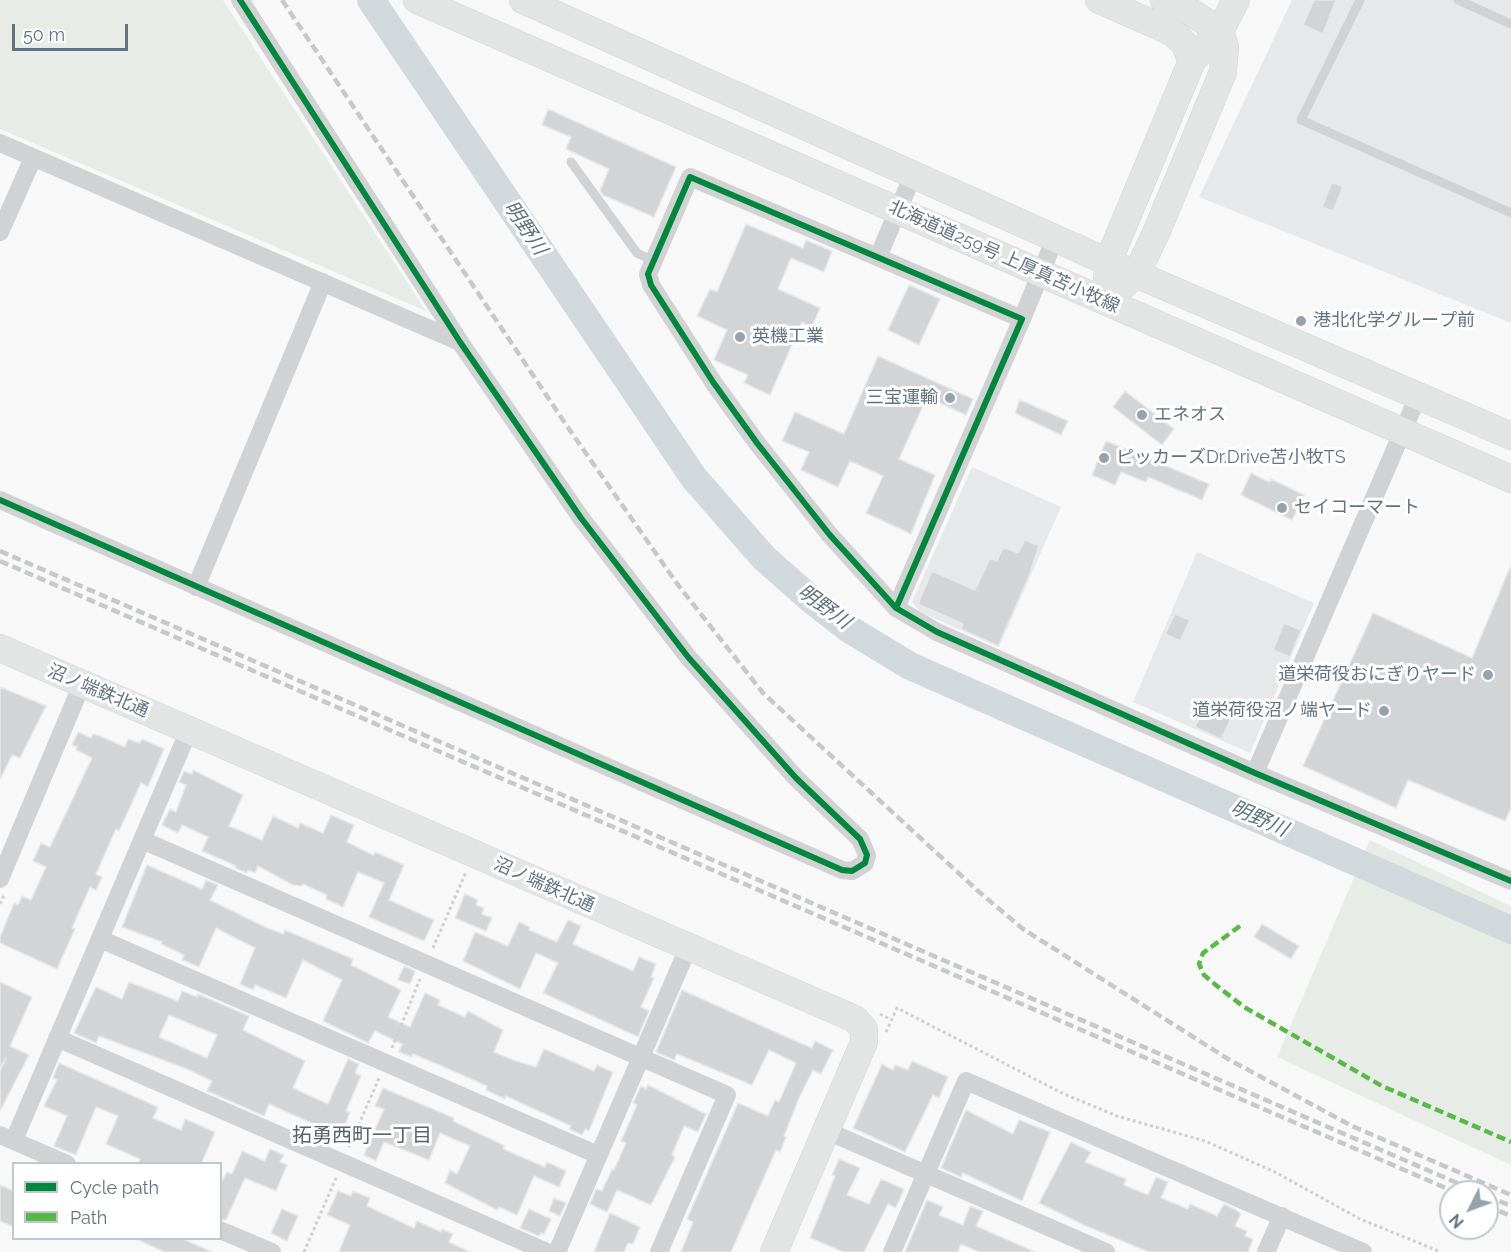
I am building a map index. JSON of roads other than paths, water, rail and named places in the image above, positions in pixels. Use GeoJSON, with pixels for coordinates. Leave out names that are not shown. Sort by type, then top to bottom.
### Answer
{"type":"FeatureCollection","features":[{"type":"Feature","properties":{"kind":"main road","name":"北海道道259号 上厚真苫小牧線"},"geometry":{"type":"LineString","coordinates":[[417,0],[1511,479]]}},
{"type":"Feature","properties":{"kind":"main road"},"geometry":{"type":"LineString","coordinates":[[523,0],[1108,262],[1511,436]]}},
{"type":"Feature","properties":{"kind":"main road"},"geometry":{"type":"LineString","coordinates":[[1099,0],[1172,32],[1184,43],[1192,61]]}},
{"type":"Feature","properties":{"kind":"main road"},"geometry":{"type":"LineString","coordinates":[[1106,302],[1137,273],[1223,72],[1225,47],[1220,31],[1186,9],[1164,0]]}},
{"type":"Feature","properties":{"kind":"main road"},"geometry":{"type":"LineString","coordinates":[[1106,302],[1108,262],[1192,61],[1220,31],[1236,0]]}},
{"type":"Feature","properties":{"kind":"main road","name":"沼ノ端鉄北通"},"geometry":{"type":"LineString","coordinates":[[0,648],[855,1019],[864,1029],[864,1042],[774,1252]]}},
{"type":"Feature","properties":{"kind":"street"},"geometry":{"type":"LineString","coordinates":[[0,500],[842,870],[852,871],[859,868],[867,855],[860,839],[796,778],[688,657],[581,518],[460,342],[240,0]]}},
{"type":"Feature","properties":{"kind":"street"},"geometry":{"type":"LineString","coordinates":[[0,143],[460,342]]}},
{"type":"Feature","properties":{"kind":"street"},"geometry":{"type":"LineString","coordinates":[[0,232],[33,158]]}},
{"type":"Feature","properties":{"kind":"street"},"geometry":{"type":"LineString","coordinates":[[878,257],[913,175]]}},
{"type":"Feature","properties":{"kind":"street"},"geometry":{"type":"LineString","coordinates":[[1022,319],[690,177],[648,274],[651,285],[713,382],[829,534],[896,608],[937,632],[1255,773],[1511,881]]}},
{"type":"Feature","properties":{"kind":"street"},"geometry":{"type":"LineString","coordinates":[[896,608],[1022,319],[1054,238]]}},
{"type":"Feature","properties":{"kind":"street"},"geometry":{"type":"LineString","coordinates":[[196,587],[323,282]]}},
{"type":"Feature","properties":{"kind":"street"},"geometry":{"type":"LineString","coordinates":[[1255,773],[1418,396]]}},
{"type":"Feature","properties":{"kind":"street"},"geometry":{"type":"LineString","coordinates":[[2,886],[82,684]]}},
{"type":"Feature","properties":{"kind":"street"},"geometry":{"type":"LineString","coordinates":[[63,1162],[7,1137],[57,1038],[189,730]]}},
{"type":"Feature","properties":{"kind":"street"},"geometry":{"type":"LineString","coordinates":[[142,840],[727,1095],[659,1252]]}},
{"type":"Feature","properties":{"kind":"street"},"geometry":{"type":"LineString","coordinates":[[100,939],[598,1155]]}},
{"type":"Feature","properties":{"kind":"street"},"geometry":{"type":"LineString","coordinates":[[556,1252],[688,948]]}},
{"type":"Feature","properties":{"kind":"street"},"geometry":{"type":"LineString","coordinates":[[57,1038],[547,1252]]}},
{"type":"Feature","properties":{"kind":"street"},"geometry":{"type":"LineString","coordinates":[[892,1252],[966,1081],[1363,1252]]}},
{"type":"Feature","properties":{"kind":"street"},"geometry":{"type":"LineString","coordinates":[[827,1131],[1106,1252]]}},
{"type":"Feature","properties":{"kind":"street"},"geometry":{"type":"LineString","coordinates":[[1266,1252],[1282,1216]]}},
{"type":"Feature","properties":{"kind":"street"},"geometry":{"type":"LineString","coordinates":[[222,1231],[272,1252]]}},
{"type":"Feature","properties":{"kind":"lane"},"geometry":{"type":"LineString","coordinates":[[1360,0],[1301,120],[1511,213]]}},
{"type":"Feature","properties":{"kind":"lane"},"geometry":{"type":"LineString","coordinates":[[1458,0],[1511,24]]}},
{"type":"Feature","properties":{"kind":"lane"},"geometry":{"type":"LineString","coordinates":[[571,162],[636,253],[653,261]]}},
{"type":"Feature","properties":{"kind":"waterway","name":"明野川"},"geometry":{"type":"LineString","coordinates":[[371,0],[694,478],[764,558],[813,601],[849,629],[910,666],[1511,930]]}},
{"type":"Feature","properties":{"kind":"railway"},"geometry":{"type":"LineString","coordinates":[[282,0],[569,429],[678,585],[763,693],[978,891],[1023,929],[1228,1059],[1352,1126],[1511,1195]]}},
{"type":"Feature","properties":{"kind":"railway"},"geometry":{"type":"LineString","coordinates":[[0,551],[1450,1180]]}},
{"type":"Feature","properties":{"kind":"railway"},"geometry":{"type":"LineString","coordinates":[[0,561],[1439,1185]]}},
{"type":"Feature","properties":{"kind":"railway"},"geometry":{"type":"LineString","coordinates":[[1499,1201],[1511,1206]]}},
{"type":"Feature","properties":{"kind":"railway"},"geometry":{"type":"LineString","coordinates":[[1499,1211],[1511,1216]]}},
{"type":"Feature","properties":{"kind":"place","name":"港北化学グループ前"},"geometry":{"type":"Point","coordinates":[1301,321]}},
{"type":"Feature","properties":{"kind":"place","name":"英機工業"},"geometry":{"type":"Point","coordinates":[740,337]}},
{"type":"Feature","properties":{"kind":"place","name":"三宝運輸"},"geometry":{"type":"Point","coordinates":[950,398]}},
{"type":"Feature","properties":{"kind":"place","name":"エネオス"},"geometry":{"type":"Point","coordinates":[1142,415]}},
{"type":"Feature","properties":{"kind":"place","name":"ピッカーズDr.Drive苫小牧TS"},"geometry":{"type":"Point","coordinates":[1104,458]}},
{"type":"Feature","properties":{"kind":"place","name":"セイコーマート"},"geometry":{"type":"Point","coordinates":[1282,508]}},
{"type":"Feature","properties":{"kind":"place","name":"道栄荷役おにぎりヤード"},"geometry":{"type":"Point","coordinates":[1488,675]}},
{"type":"Feature","properties":{"kind":"place","name":"道栄荷役沼ノ端ヤード"},"geometry":{"type":"Point","coordinates":[1384,711]}},
{"type":"Feature","properties":{"kind":"district","name":"拓勇西町一丁目"},"geometry":{"type":"Point","coordinates":[362,1136]}}]}
